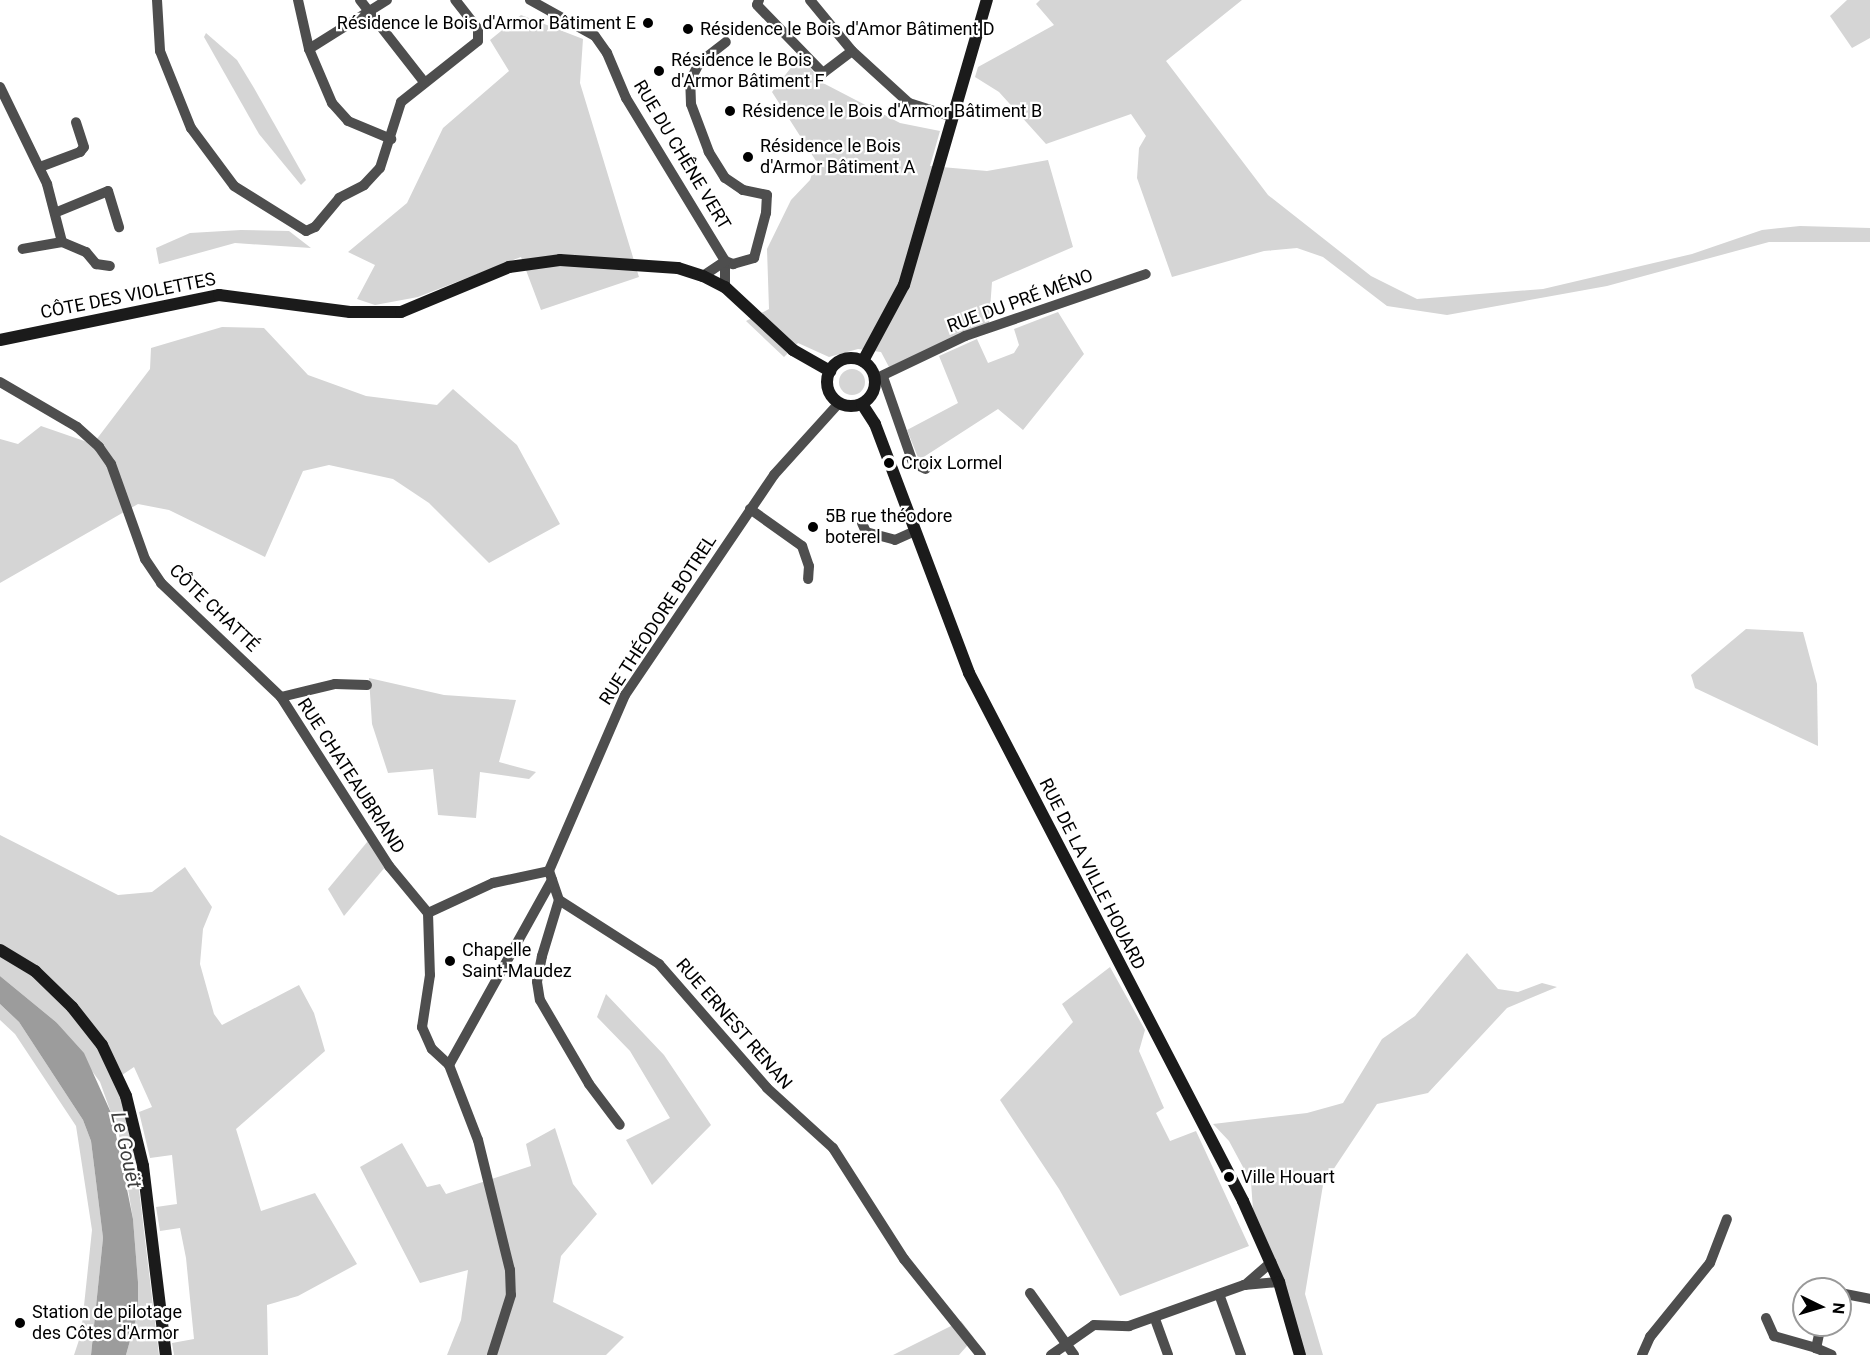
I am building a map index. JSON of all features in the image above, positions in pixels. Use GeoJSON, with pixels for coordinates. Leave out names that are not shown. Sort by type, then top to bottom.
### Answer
{"type":"FeatureCollection","features":[{"type":"Feature","properties":{"kind":"street"},"geometry":{"type":"LineString","coordinates":[[157,0],[160,51],[191,128],[222,173],[250,200],[306,231],[315,227],[339,198],[364,185],[380,168],[401,102],[478,41],[478,30],[455,0]]}},
{"type":"Feature","properties":{"kind":"street"},"geometry":{"type":"LineString","coordinates":[[298,0],[309,49],[332,103],[348,120],[391,139]]}},
{"type":"Feature","properties":{"kind":"street"},"geometry":{"type":"LineString","coordinates":[[360,0],[368,15],[424,82]]}},
{"type":"Feature","properties":{"kind":"street"},"geometry":{"type":"LineString","coordinates":[[309,49],[368,15],[387,0]]}},
{"type":"Feature","properties":{"kind":"street","name":"RUE DU CHÊNE VERT"},"geometry":{"type":"LineString","coordinates":[[530,0],[595,36],[674,181],[725,261]]}},
{"type":"Feature","properties":{"kind":"street"},"geometry":{"type":"LineString","coordinates":[[759,0],[757,5],[823,73],[852,51]]}},
{"type":"Feature","properties":{"kind":"street"},"geometry":{"type":"LineString","coordinates":[[810,0],[852,51],[909,103],[953,117]]}},
{"type":"Feature","properties":{"kind":"street"},"geometry":{"type":"LineString","coordinates":[[863,361],[904,285],[987,0]]}},
{"type":"Feature","properties":{"kind":"street"},"geometry":{"type":"LineString","coordinates":[[725,261],[733,264],[754,258],[766,204],[766,195],[742,190],[725,178],[709,152],[691,104],[690,81],[699,63],[726,42]]}},
{"type":"Feature","properties":{"kind":"street"},"geometry":{"type":"LineString","coordinates":[[0,87],[40,167],[57,212],[62,242]]}},
{"type":"Feature","properties":{"kind":"street"},"geometry":{"type":"LineString","coordinates":[[40,167],[80,152],[84,147],[76,122]]}},
{"type":"Feature","properties":{"kind":"street"},"geometry":{"type":"LineString","coordinates":[[57,212],[108,191],[119,227]]}},
{"type":"Feature","properties":{"kind":"street"},"geometry":{"type":"LineString","coordinates":[[23,249],[62,242],[86,252],[96,264],[110,266]]}},
{"type":"Feature","properties":{"kind":"street","name":"CÔTE DES VIOLETTES"},"geometry":{"type":"LineString","coordinates":[[0,340],[219,295],[350,312],[401,312],[531,261],[678,267],[703,276],[725,287],[785,344],[830,371]]}},
{"type":"Feature","properties":{"kind":"street"},"geometry":{"type":"LineString","coordinates":[[703,276],[725,261]]}},
{"type":"Feature","properties":{"kind":"street"},"geometry":{"type":"LineString","coordinates":[[725,261],[725,287]]}},
{"type":"Feature","properties":{"kind":"street","name":"RUE DU PRÉ MÉNO"},"geometry":{"type":"LineString","coordinates":[[879,378],[965,336],[1146,274]]}},
{"type":"Feature","properties":{"kind":"street"},"geometry":{"type":"LineString","coordinates":[[879,378],[873,393],[862,404],[839,403],[829,392],[830,371],[842,360],[863,361],[879,378],[913,462],[926,469]]}},
{"type":"Feature","properties":{"kind":"street","name":"CÔTE CHATTÉ"},"geometry":{"type":"LineString","coordinates":[[0,382],[56,414],[99,447],[111,464],[145,559],[161,583],[281,697]]}},
{"type":"Feature","properties":{"kind":"street","name":"RUE THÉODORE BOTREL"},"geometry":{"type":"LineString","coordinates":[[449,1065],[551,875],[625,695],[750,509],[839,403]]}},
{"type":"Feature","properties":{"kind":"street","name":"RUE DE LA VILLE HOUARD"},"geometry":{"type":"LineString","coordinates":[[862,404],[875,424],[969,673],[1270,1262],[1279,1282],[1300,1355]]}},
{"type":"Feature","properties":{"kind":"street"},"geometry":{"type":"LineString","coordinates":[[750,509],[802,546],[809,566],[808,579]]}},
{"type":"Feature","properties":{"kind":"street"},"geometry":{"type":"LineString","coordinates":[[862,523],[866,532],[895,540],[915,531]]}},
{"type":"Feature","properties":{"kind":"street","name":"RUE CHATEAUBRIAND"},"geometry":{"type":"LineString","coordinates":[[367,685],[335,684],[281,697],[389,866],[428,912]]}},
{"type":"Feature","properties":{"kind":"street"},"geometry":{"type":"LineString","coordinates":[[492,1355],[511,1295],[478,1140],[449,1065],[432,1049],[422,1027],[430,975],[428,912],[493,883],[551,875],[559,900],[541,964],[540,1000],[589,1084],[620,1125]]}},
{"type":"Feature","properties":{"kind":"street","name":"RUE ERNEST RENAN"},"geometry":{"type":"LineString","coordinates":[[559,900],[659,964],[767,1088],[850,1169],[904,1259],[981,1355]]}},
{"type":"Feature","properties":{"kind":"street"},"geometry":{"type":"LineString","coordinates":[[0,950],[35,971],[72,1007],[102,1046],[122,1087],[143,1166],[166,1355]]}},
{"type":"Feature","properties":{"kind":"street"},"geometry":{"type":"LineString","coordinates":[[1642,1355],[1650,1337],[1710,1263],[1727,1219]]}},
{"type":"Feature","properties":{"kind":"street"},"geometry":{"type":"LineString","coordinates":[[1244,1285],[1270,1262]]}},
{"type":"Feature","properties":{"kind":"street"},"geometry":{"type":"LineString","coordinates":[[1051,1355],[1094,1325],[1129,1326],[1244,1285],[1279,1282]]}},
{"type":"Feature","properties":{"kind":"street"},"geometry":{"type":"LineString","coordinates":[[1030,1293],[1074,1355]]}},
{"type":"Feature","properties":{"kind":"street"},"geometry":{"type":"LineString","coordinates":[[1219,1294],[1241,1355]]}},
{"type":"Feature","properties":{"kind":"street"},"geometry":{"type":"LineString","coordinates":[[1852,1295],[1870,1299]]}},
{"type":"Feature","properties":{"kind":"street"},"geometry":{"type":"LineString","coordinates":[[1155,1318],[1168,1355]]}},
{"type":"Feature","properties":{"kind":"street"},"geometry":{"type":"LineString","coordinates":[[1766,1318],[1774,1336],[1832,1355]]}},
{"type":"Feature","properties":{"kind":"street"},"geometry":{"type":"LineString","coordinates":[[1816,1348],[1818,1337]]}},
{"type":"Feature","properties":{"kind":"shaded area"},"geometry":{"type":"Polygon","coordinates":[[[1040,0],[1242,0],[1166,61],[1268,195],[1371,276],[1417,299],[1543,289],[1692,254],[1762,230],[1800,226],[1870,228],[1870,242],[1769,242],[1607,286],[1447,315],[1387,306],[1323,257],[1297,248],[1264,251],[1172,277],[1137,178],[1139,148],[1146,136],[1131,114],[1046,144],[999,92],[975,77],[978,67],[1054,25],[1036,4],[1040,0]]]}},
{"type":"Feature","properties":{"kind":"shaded area"},"geometry":{"type":"Polygon","coordinates":[[[1847,0],[1870,0],[1870,38],[1852,48],[1830,16],[1847,0]]]}},
{"type":"Feature","properties":{"kind":"shaded area"},"geometry":{"type":"Polygon","coordinates":[[[521,15],[583,39],[580,83],[639,277],[541,310],[521,257],[418,297],[375,305],[357,299],[375,265],[348,252],[407,203],[443,128],[509,71],[490,40],[521,15]]]}},
{"type":"Feature","properties":{"kind":"shaded area"},"geometry":{"type":"Polygon","coordinates":[[[206,33],[237,60],[306,180],[301,185],[259,134],[204,37],[206,33]]]}},
{"type":"Feature","properties":{"kind":"shaded area"},"geometry":{"type":"Polygon","coordinates":[[[800,56],[823,83],[900,123],[940,131],[930,166],[987,171],[1048,160],[1073,247],[992,282],[989,323],[889,367],[881,352],[858,349],[829,357],[798,343],[784,357],[746,321],[769,309],[767,249],[791,200],[810,180],[816,161],[772,92],[800,56]]]}},
{"type":"Feature","properties":{"kind":"shaded area"},"geometry":{"type":"Polygon","coordinates":[[[241,230],[289,231],[311,248],[235,243],[159,264],[156,248],[190,233],[241,230]]]}},
{"type":"Feature","properties":{"kind":"shaded area"},"geometry":{"type":"Polygon","coordinates":[[[1058,312],[1084,354],[1023,430],[998,409],[919,460],[907,430],[958,403],[939,356],[977,339],[988,363],[1014,353],[1019,345],[1014,329],[1058,312]]]}},
{"type":"Feature","properties":{"kind":"shaded area"},"geometry":{"type":"Polygon","coordinates":[[[222,327],[264,328],[308,375],[366,396],[437,405],[453,389],[517,445],[560,524],[489,563],[429,503],[393,479],[329,465],[303,471],[265,557],[169,510],[138,504],[0,583],[0,439],[18,444],[41,426],[93,444],[150,369],[151,348],[222,327]]]}},
{"type":"Feature","properties":{"kind":"shaded area"},"geometry":{"type":"Polygon","coordinates":[[[852,369],[861,373],[865,382],[861,391],[852,395],[843,391],[839,382],[843,373],[852,369]]]}},
{"type":"Feature","properties":{"kind":"shaded area"},"geometry":{"type":"Polygon","coordinates":[[[1746,629],[1803,632],[1817,684],[1818,746],[1695,688],[1691,675],[1746,629]]]}},
{"type":"Feature","properties":{"kind":"shaded area"},"geometry":{"type":"Polygon","coordinates":[[[369,678],[444,695],[516,700],[499,762],[536,772],[529,779],[480,772],[476,818],[438,815],[433,769],[388,773],[372,724],[369,678]]]}},
{"type":"Feature","properties":{"kind":"shaded area"},"geometry":{"type":"Polygon","coordinates":[[[0,835],[118,895],[152,892],[185,867],[212,907],[203,929],[200,964],[214,1014],[222,1025],[299,985],[314,1013],[325,1051],[236,1129],[261,1211],[315,1193],[357,1264],[298,1296],[267,1305],[268,1355],[174,1355],[172,1343],[194,1339],[186,1258],[180,1228],[160,1231],[156,1207],[177,1204],[172,1155],[150,1158],[139,1112],[152,1107],[134,1067],[116,1079],[133,1140],[159,1355],[126,1355],[138,1312],[138,1282],[133,1219],[119,1135],[100,1082],[56,1022],[0,976],[0,835]]]}},
{"type":"Feature","properties":{"kind":"shaded area"},"geometry":{"type":"Polygon","coordinates":[[[368,841],[386,866],[344,916],[328,889],[368,841]]]}},
{"type":"Feature","properties":{"kind":"shaded area"},"geometry":{"type":"Polygon","coordinates":[[[1467,953],[1498,989],[1518,992],[1542,983],[1557,987],[1507,1008],[1428,1093],[1377,1104],[1323,1185],[1305,1294],[1323,1355],[1303,1355],[1253,1210],[1251,1182],[1229,1141],[1213,1124],[1307,1113],[1343,1103],[1382,1039],[1415,1016],[1467,953]]]}},
{"type":"Feature","properties":{"kind":"shaded area"},"geometry":{"type":"Polygon","coordinates":[[[1110,967],[1145,1030],[1139,1051],[1164,1108],[1156,1113],[1170,1141],[1196,1131],[1249,1246],[1120,1296],[1059,1189],[1000,1100],[1073,1022],[1062,1004],[1110,967]]]}},
{"type":"Feature","properties":{"kind":"shaded area"},"geometry":{"type":"Polygon","coordinates":[[[0,976],[56,1022],[84,1053],[112,1115],[133,1219],[138,1282],[138,1312],[126,1355],[91,1355],[103,1238],[91,1141],[83,1120],[19,1022],[0,1004],[0,976]]]}},
{"type":"Feature","properties":{"kind":"shaded area"},"geometry":{"type":"Polygon","coordinates":[[[606,994],[664,1055],[711,1125],[652,1185],[626,1140],[670,1118],[630,1051],[597,1017],[606,994]]]}},
{"type":"Feature","properties":{"kind":"shaded area"},"geometry":{"type":"Polygon","coordinates":[[[0,1004],[19,1022],[83,1120],[91,1141],[103,1238],[91,1355],[74,1355],[81,1334],[92,1230],[76,1126],[15,1034],[0,1020],[0,1004]]]}},
{"type":"Feature","properties":{"kind":"shaded area"},"geometry":{"type":"Polygon","coordinates":[[[555,1128],[573,1184],[597,1214],[561,1256],[553,1302],[624,1337],[606,1355],[447,1355],[461,1320],[468,1270],[420,1283],[360,1167],[402,1143],[427,1187],[440,1184],[446,1194],[531,1166],[526,1144],[555,1128]]]}},
{"type":"Feature","properties":{"kind":"shaded area"},"geometry":{"type":"Polygon","coordinates":[[[961,1321],[974,1338],[959,1355],[893,1355],[961,1321]]]}},
{"type":"Feature","properties":{"kind":"place","name":"Résidence le Bois d'Armor Bâtiment E"},"geometry":{"type":"Point","coordinates":[648,23]}},
{"type":"Feature","properties":{"kind":"place","name":"Résidence le Bois d'Amor Bâtiment D"},"geometry":{"type":"Point","coordinates":[688,29]}},
{"type":"Feature","properties":{"kind":"place","name":"Résidence le Bois d'Armor Bâtiment F"},"geometry":{"type":"Point","coordinates":[659,71]}},
{"type":"Feature","properties":{"kind":"place","name":"Résidence le Bois d'Armor Bâtiment B"},"geometry":{"type":"Point","coordinates":[730,111]}},
{"type":"Feature","properties":{"kind":"place","name":"Résidence le Bois d'Armor Bâtiment A"},"geometry":{"type":"Point","coordinates":[748,157]}},
{"type":"Feature","properties":{"kind":"place","name":"Croix Lormel"},"geometry":{"type":"Point","coordinates":[889,463]}},
{"type":"Feature","properties":{"kind":"place","name":"5B rue théodore boterel"},"geometry":{"type":"Point","coordinates":[813,527]}},
{"type":"Feature","properties":{"kind":"place","name":"Chapelle Saint-Maudez"},"geometry":{"type":"Point","coordinates":[450,961]}},
{"type":"Feature","properties":{"kind":"place","name":"Ville Houart"},"geometry":{"type":"Point","coordinates":[1229,1177]}},
{"type":"Feature","properties":{"kind":"place","name":"Station de pilotage des Côtes d'Armor"},"geometry":{"type":"Point","coordinates":[20,1323]}},
{"type":"Feature","properties":{"kind":"water label","name":"Le Gouët"},"geometry":{"type":"Point","coordinates":[126,1150]}}]}
